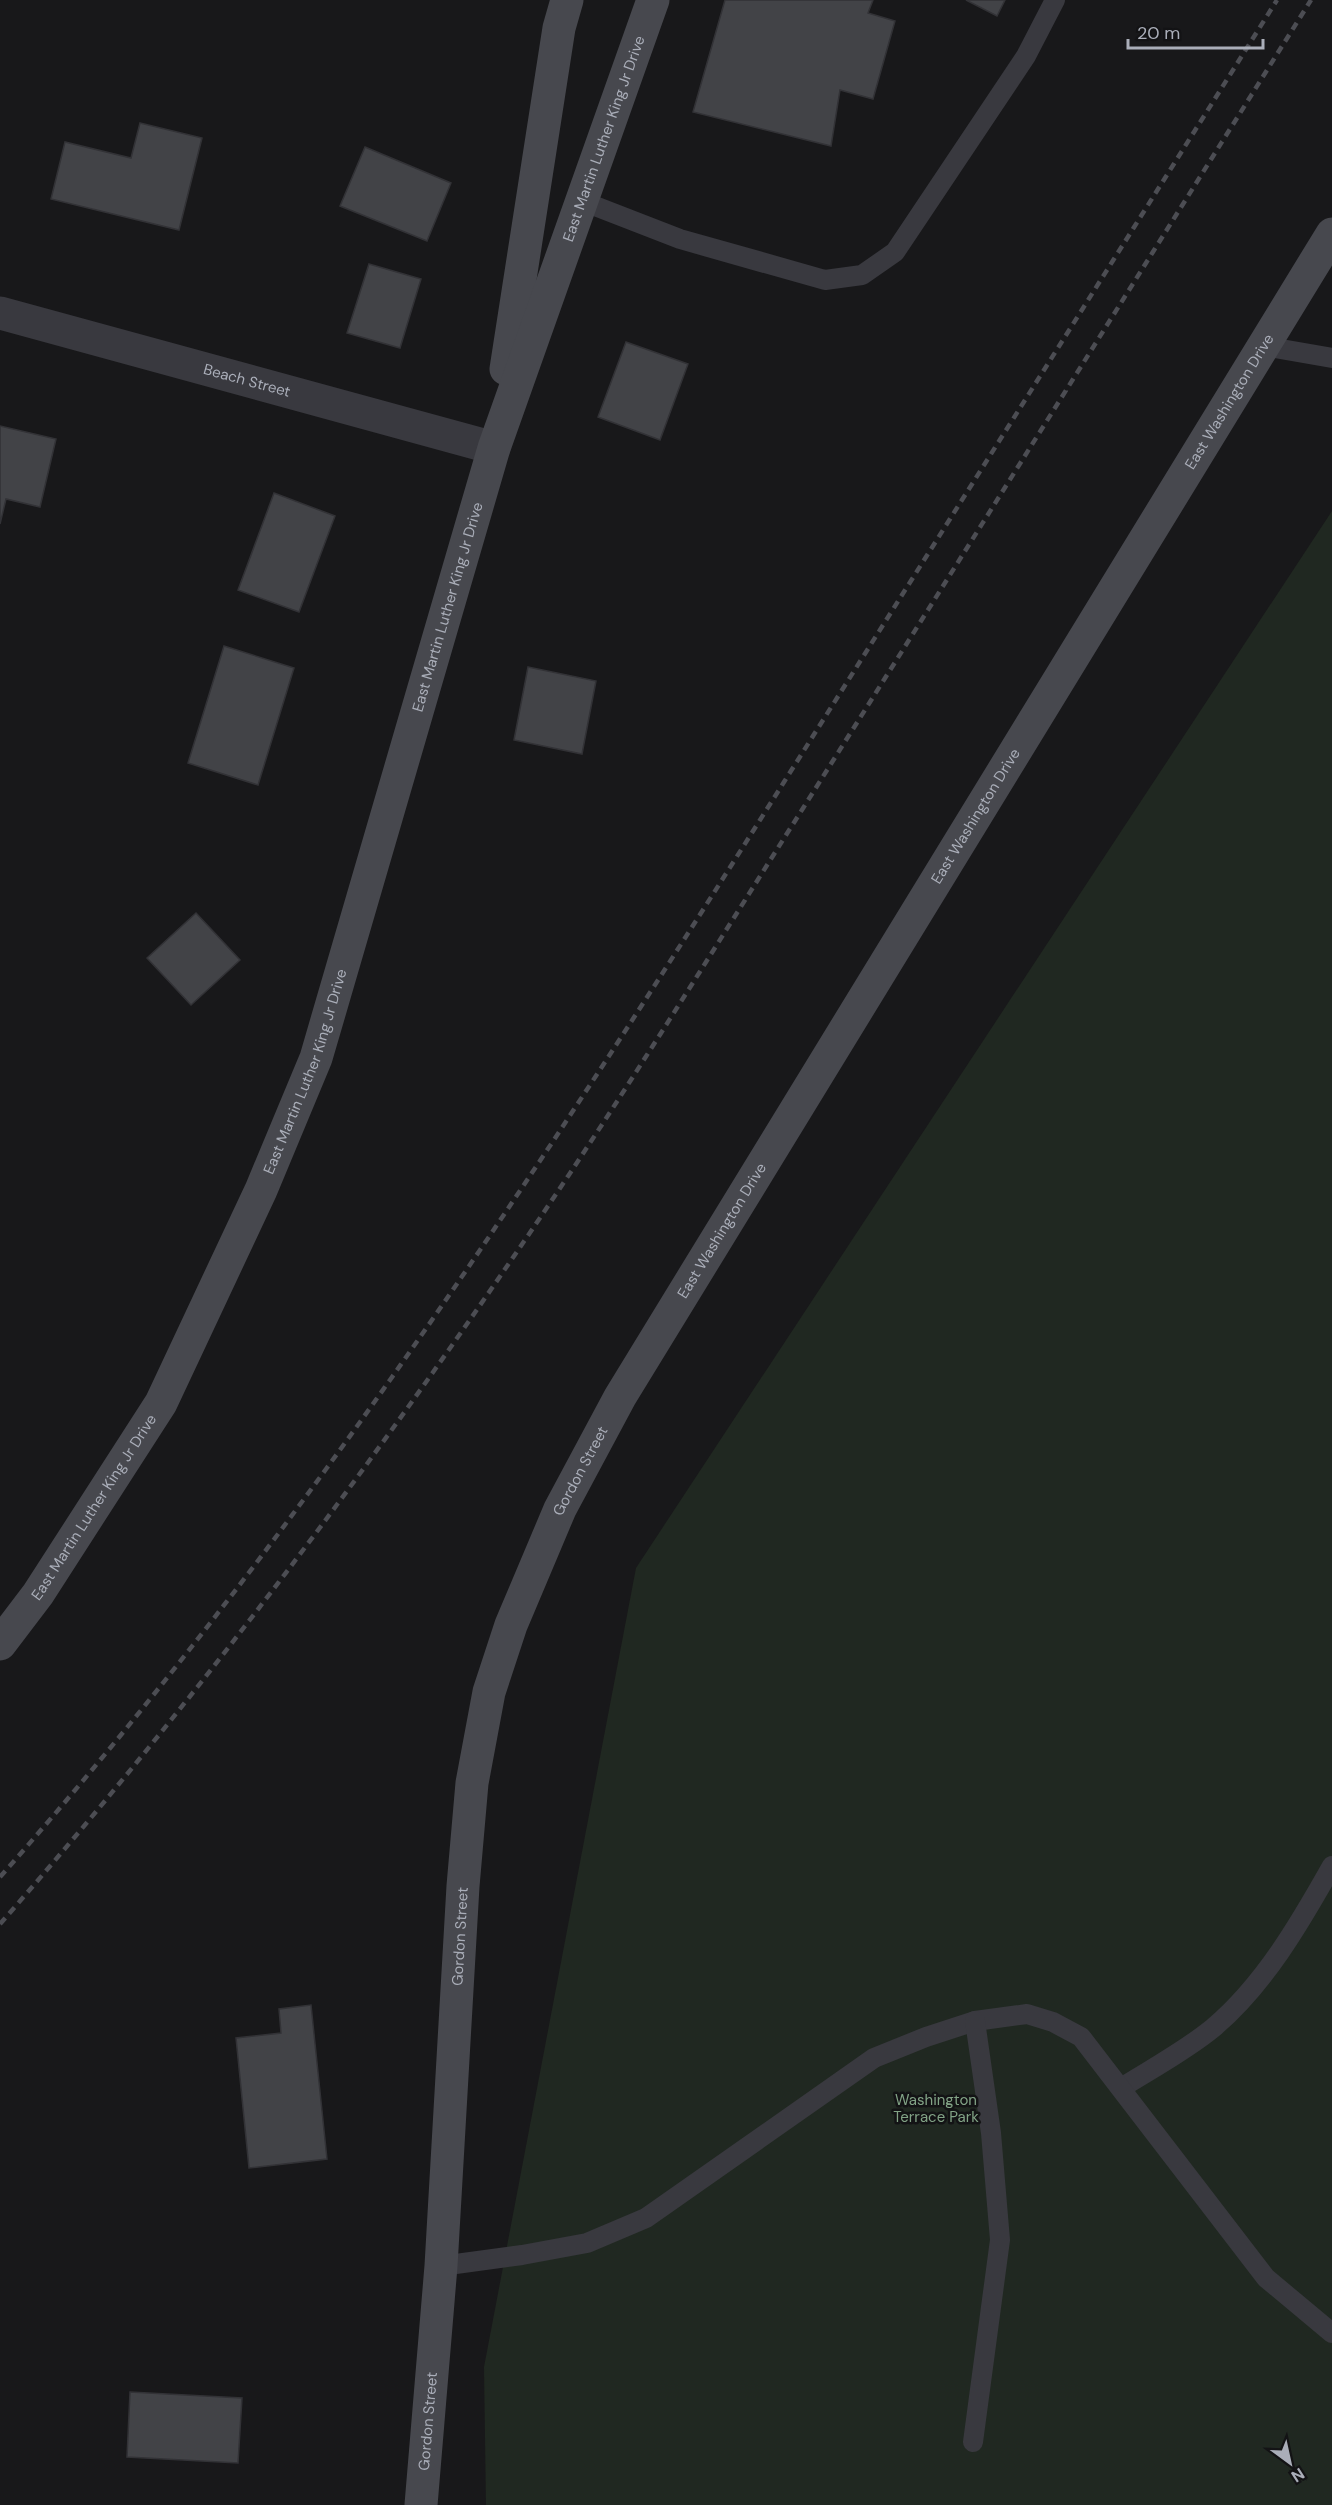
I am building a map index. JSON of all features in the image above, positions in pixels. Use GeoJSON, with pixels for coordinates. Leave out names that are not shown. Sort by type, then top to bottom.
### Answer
{"type":"FeatureCollection","features":[{"type":"Feature","properties":{"kind":"street","name":"East Martin Luther King Jr Drive"},"geometry":{"type":"LineString","coordinates":[[494,448],[559,28],[567,0]]}},
{"type":"Feature","properties":{"kind":"street","name":"East Martin Luther King Jr Drive"},"geometry":{"type":"LineString","coordinates":[[0,1644],[38,1594],[161,1403],[261,1190],[311,1069],[494,448],[653,0]]}},
{"type":"Feature","properties":{"kind":"street","name":"East Washington Drive"},"geometry":{"type":"LineString","coordinates":[[620,1397],[1332,234]]}},
{"type":"Feature","properties":{"kind":"street","name":"Beach Street"},"geometry":{"type":"LineString","coordinates":[[0,313],[494,448]]}},
{"type":"Feature","properties":{"kind":"street","name":"Gordon Street"},"geometry":{"type":"LineString","coordinates":[[421,2505],[441,2266],[463,1886],[472,1783],[489,1692],[511,1625],[560,1509],[620,1397]]}},
{"type":"Feature","properties":{"kind":"lane"},"geometry":{"type":"LineString","coordinates":[[582,201],[680,239],[825,280],[862,275],[895,252],[1026,56],[1055,0]]}},
{"type":"Feature","properties":{"kind":"lane"},"geometry":{"type":"LineString","coordinates":[[1263,346],[1332,358]]}},
{"type":"Feature","properties":{"kind":"lane"},"geometry":{"type":"LineString","coordinates":[[1121,2088],[1212,2028],[1241,2001],[1275,1958],[1332,1866]]}},
{"type":"Feature","properties":{"kind":"lane"},"geometry":{"type":"LineString","coordinates":[[441,2266],[587,2243],[646,2218],[874,2058],[926,2037],[975,2021],[1026,2014],[1053,2022],[1081,2037],[1266,2278],[1332,2333]]}},
{"type":"Feature","properties":{"kind":"lane"},"geometry":{"type":"LineString","coordinates":[[973,2442],[1000,2240],[991,2133],[975,2021]]}},
{"type":"Feature","properties":{"kind":"green space","name":"Washington Terrace Park"},"geometry":{"type":"Polygon","coordinates":[[[1332,511],[1332,2505],[486,2505],[484,2367],[636,1568],[1332,511]]]}},
{"type":"Feature","properties":{"kind":"building"},"geometry":{"type":"Polygon","coordinates":[[[725,0],[873,0],[868,13],[895,21],[873,99],[840,90],[831,146],[693,112],[725,0]]]}},
{"type":"Feature","properties":{"kind":"building"},"geometry":{"type":"Polygon","coordinates":[[[966,0],[1005,0],[997,16],[966,0]]]}},
{"type":"Feature","properties":{"kind":"building"},"geometry":{"type":"Polygon","coordinates":[[[140,123],[202,138],[179,230],[51,199],[65,142],[131,158],[140,123]]]}},
{"type":"Feature","properties":{"kind":"building"},"geometry":{"type":"Polygon","coordinates":[[[365,147],[451,183],[427,241],[340,206],[365,147]]]}},
{"type":"Feature","properties":{"kind":"building"},"geometry":{"type":"Polygon","coordinates":[[[369,264],[421,279],[400,348],[347,333],[369,264]]]}},
{"type":"Feature","properties":{"kind":"building"},"geometry":{"type":"Polygon","coordinates":[[[626,342],[688,364],[660,440],[598,417],[626,342]]]}},
{"type":"Feature","properties":{"kind":"building"},"geometry":{"type":"Polygon","coordinates":[[[0,426],[56,439],[40,507],[6,499],[0,524],[0,426]]]}},
{"type":"Feature","properties":{"kind":"building"},"geometry":{"type":"Polygon","coordinates":[[[274,493],[335,516],[299,612],[238,590],[274,493]]]}},
{"type":"Feature","properties":{"kind":"building"},"geometry":{"type":"Polygon","coordinates":[[[224,646],[294,668],[258,785],[188,763],[224,646]]]}},
{"type":"Feature","properties":{"kind":"building"},"geometry":{"type":"Polygon","coordinates":[[[528,667],[596,681],[582,754],[514,740],[528,667]]]}},
{"type":"Feature","properties":{"kind":"building"},"geometry":{"type":"Polygon","coordinates":[[[196,913],[240,960],[191,1005],[147,958],[196,913]]]}},
{"type":"Feature","properties":{"kind":"building"},"geometry":{"type":"Polygon","coordinates":[[[311,2005],[327,2159],[249,2168],[236,2038],[281,2033],[279,2009],[311,2005]]]}},
{"type":"Feature","properties":{"kind":"building"},"geometry":{"type":"Polygon","coordinates":[[[130,2392],[242,2398],[238,2463],[127,2457],[130,2392]]]}},
{"type":"Feature","properties":{"kind":"railway"},"geometry":{"type":"LineString","coordinates":[[0,1877],[110,1748],[215,1617],[414,1346],[509,1207],[693,925],[1277,0]]}},
{"type":"Feature","properties":{"kind":"railway"},"geometry":{"type":"LineString","coordinates":[[0,1924],[140,1758],[274,1588],[403,1415],[527,1237],[699,973],[1311,0]]}}]}
